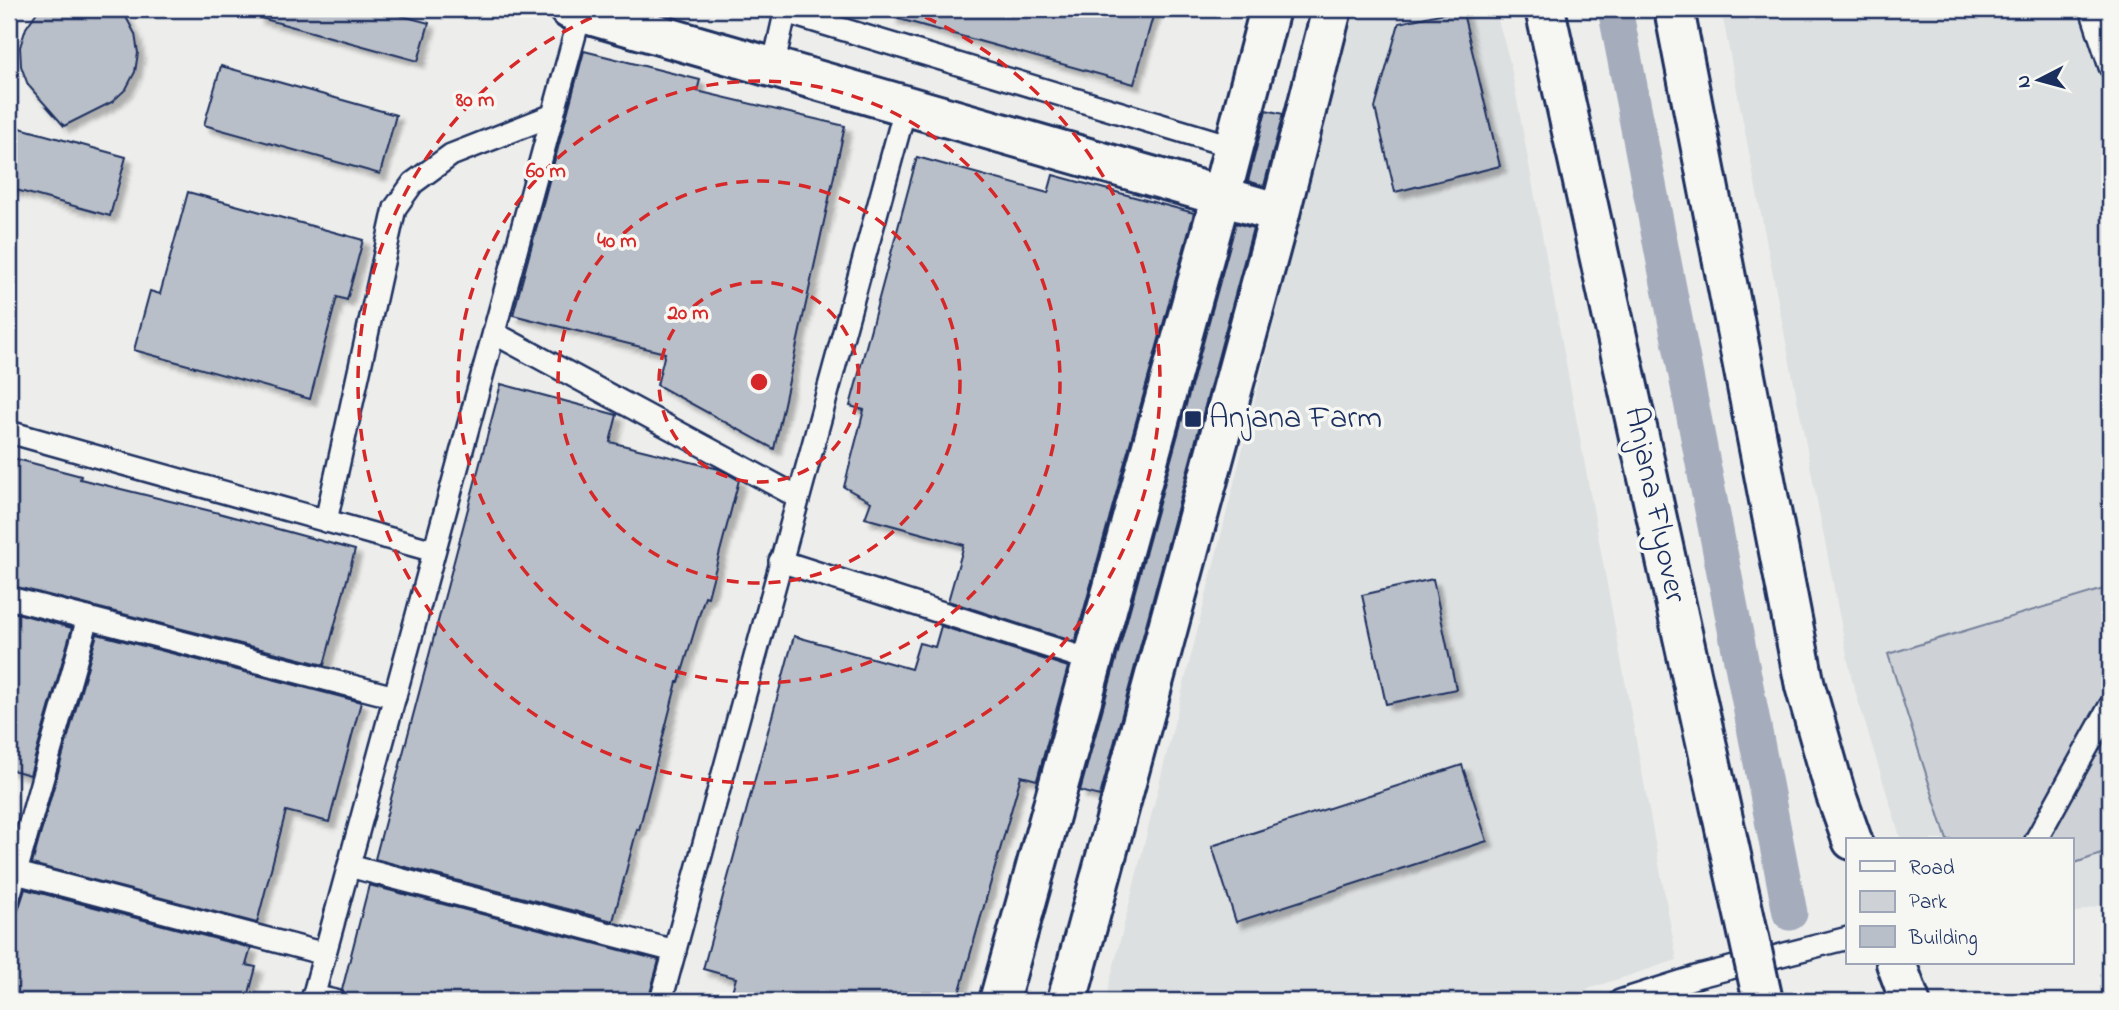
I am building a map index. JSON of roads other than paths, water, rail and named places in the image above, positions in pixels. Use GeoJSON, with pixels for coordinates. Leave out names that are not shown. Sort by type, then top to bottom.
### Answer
{"type":"FeatureCollection","features":[{"type":"Feature","properties":{"kind":"main road"},"geometry":{"type":"LineString","coordinates":[[999,1001],[1222,196],[1270,9]]}},
{"type":"Feature","properties":{"kind":"main road"},"geometry":{"type":"LineString","coordinates":[[1068,1001],[1280,213],[1332,9]]}},
{"type":"Feature","properties":{"kind":"main road","name":"Anjana Flyover"},"geometry":{"type":"LineString","coordinates":[[1545,9],[1762,1001]]}},
{"type":"Feature","properties":{"kind":"main road"},"geometry":{"type":"LineString","coordinates":[[1674,9],[1805,685],[1836,795],[1852,838]]}},
{"type":"Feature","properties":{"kind":"main road"},"geometry":{"type":"LineString","coordinates":[[575,10],[1280,213]]}},
{"type":"Feature","properties":{"kind":"main road"},"geometry":{"type":"LineString","coordinates":[[1896,964],[1910,1001]]}},
{"type":"Feature","properties":{"kind":"lane"},"geometry":{"type":"LineString","coordinates":[[2091,9],[2110,67]]}},
{"type":"Feature","properties":{"kind":"lane"},"geometry":{"type":"LineString","coordinates":[[335,1001],[312,998],[553,115],[575,10]]}},
{"type":"Feature","properties":{"kind":"lane"},"geometry":{"type":"LineString","coordinates":[[773,68],[786,10],[1234,147]]}},
{"type":"Feature","properties":{"kind":"lane"},"geometry":{"type":"LineString","coordinates":[[661,1001],[906,105]]}},
{"type":"Feature","properties":{"kind":"lane"},"geometry":{"type":"LineString","coordinates":[[326,521],[395,208],[412,183],[451,155],[553,115]]}},
{"type":"Feature","properties":{"kind":"lane"},"geometry":{"type":"LineString","coordinates":[[494,333],[798,497]]}},
{"type":"Feature","properties":{"kind":"lane"},"geometry":{"type":"LineString","coordinates":[[9,432],[435,551]]}},
{"type":"Feature","properties":{"kind":"lane"},"geometry":{"type":"LineString","coordinates":[[780,561],[1093,661]]}},
{"type":"Feature","properties":{"kind":"lane"},"geometry":{"type":"LineString","coordinates":[[9,598],[395,697]]}},
{"type":"Feature","properties":{"kind":"lane"},"geometry":{"type":"LineString","coordinates":[[9,897],[12,872],[88,618]]}},
{"type":"Feature","properties":{"kind":"lane"},"geometry":{"type":"LineString","coordinates":[[2037,838],[2110,706]]}},
{"type":"Feature","properties":{"kind":"lane"},"geometry":{"type":"LineString","coordinates":[[349,866],[675,951]]}},
{"type":"Feature","properties":{"kind":"lane"},"geometry":{"type":"LineString","coordinates":[[12,872],[324,954]]}},
{"type":"Feature","properties":{"kind":"lane"},"geometry":{"type":"LineString","coordinates":[[1620,1001],[1699,976],[1846,939]]}},
{"type":"Feature","properties":{"kind":"waterway"},"geometry":{"type":"LineString","coordinates":[[1615,9],[1790,913]]}},
{"type":"Feature","properties":{"kind":"place","name":"Anjana Farm"},"geometry":{"type":"Point","coordinates":[1193,419]}}]}
